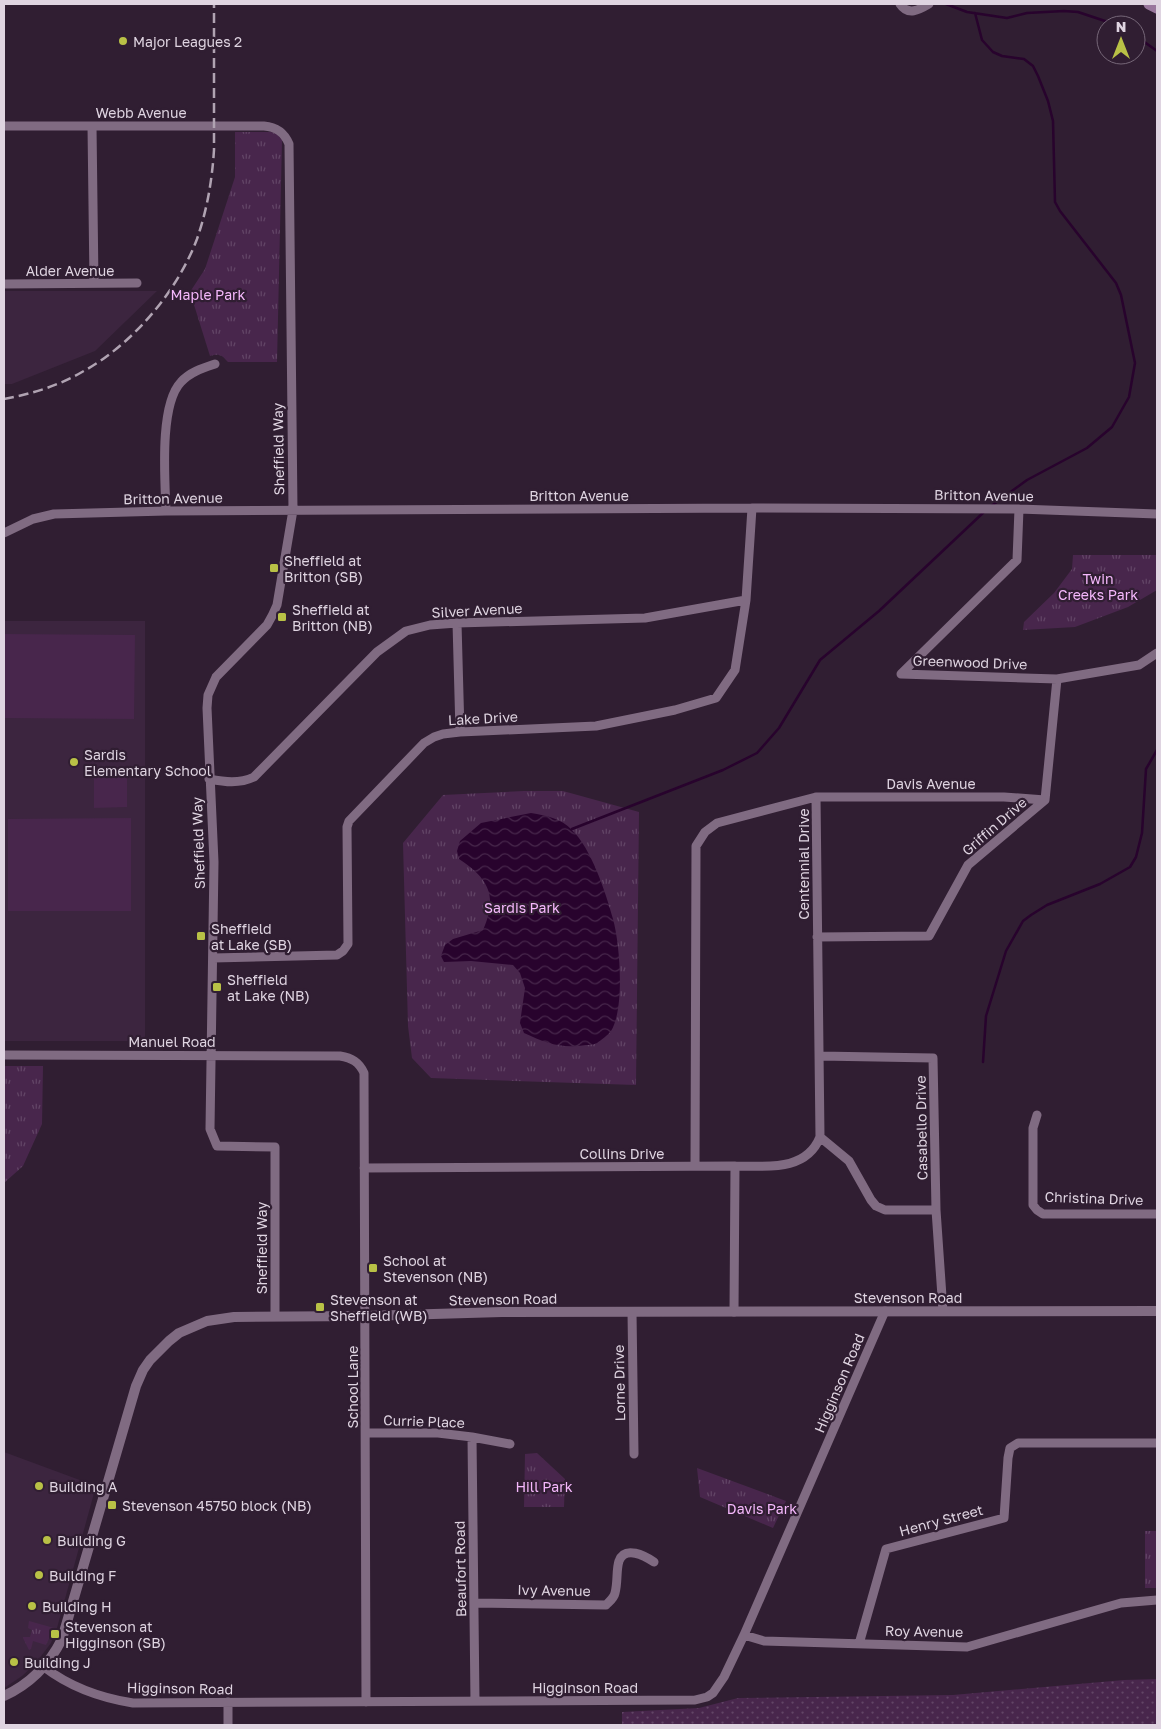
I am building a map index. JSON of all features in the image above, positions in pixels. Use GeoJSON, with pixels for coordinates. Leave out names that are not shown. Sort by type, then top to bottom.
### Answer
{"type":"FeatureCollection","features":[{"type":"Feature","properties":{"kind":"main road"},"geometry":{"type":"LineString","coordinates":[[1149,4],[1157,8]]}},
{"type":"Feature","properties":{"kind":"street"},"geometry":{"type":"LineString","coordinates":[[900,4],[903,9],[910,11],[918,10],[929,4]]}},
{"type":"Feature","properties":{"kind":"street","name":"Webb Avenue"},"geometry":{"type":"LineString","coordinates":[[4,126],[264,126],[278,129]]}},
{"type":"Feature","properties":{"kind":"street"},"geometry":{"type":"LineString","coordinates":[[92,126],[94,283]]}},
{"type":"Feature","properties":{"kind":"street","name":"Sheffield Way"},"geometry":{"type":"LineString","coordinates":[[275,1316],[275,1146],[217,1146],[210,1129],[214,847],[209,779],[207,708],[210,690],[216,676],[267,625],[277,605],[293,510],[290,151],[286,138],[278,129]]}},
{"type":"Feature","properties":{"kind":"street","name":"Alder Avenue"},"geometry":{"type":"LineString","coordinates":[[4,284],[137,283]]}},
{"type":"Feature","properties":{"kind":"street"},"geometry":{"type":"LineString","coordinates":[[166,511],[166,424],[169,406],[174,392],[181,382],[202,368],[215,364]]}},
{"type":"Feature","properties":{"kind":"street","name":"Britton Avenue"},"geometry":{"type":"LineString","coordinates":[[4,533],[33,519],[54,514],[166,511],[752,508],[1019,509],[1157,514]]}},
{"type":"Feature","properties":{"kind":"street","name":"Lake Drive"},"geometry":{"type":"LineString","coordinates":[[213,958],[337,955],[342,951],[348,944],[348,828],[350,821],[424,743],[434,737],[460,732],[596,726],[675,710],[716,698],[735,670],[746,600],[752,508]]}},
{"type":"Feature","properties":{"kind":"street","name":"Greenwood Drive"},"geometry":{"type":"LineString","coordinates":[[1019,509],[1017,560],[901,674],[1057,679],[1139,665],[1157,653]]}},
{"type":"Feature","properties":{"kind":"street","name":"Silver Avenue"},"geometry":{"type":"LineString","coordinates":[[209,779],[234,783],[254,777],[377,652],[406,631],[430,625],[456,623],[645,618],[746,600]]}},
{"type":"Feature","properties":{"kind":"street"},"geometry":{"type":"LineString","coordinates":[[456,623],[460,732]]}},
{"type":"Feature","properties":{"kind":"street","name":"Griffin Drive"},"geometry":{"type":"LineString","coordinates":[[817,937],[929,936],[968,865],[1045,800],[1057,679]]}},
{"type":"Feature","properties":{"kind":"street","name":"Davis Avenue"},"geometry":{"type":"LineString","coordinates":[[816,797],[1004,797],[1045,800]]}},
{"type":"Feature","properties":{"kind":"street","name":"Centennial Drive"},"geometry":{"type":"LineString","coordinates":[[695,1166],[696,846],[705,832],[717,823],[816,797],[820,1137]]}},
{"type":"Feature","properties":{"kind":"street","name":"Manuel Road"},"geometry":{"type":"LineString","coordinates":[[4,1054],[340,1056]]}},
{"type":"Feature","properties":{"kind":"street","name":"School Lane"},"geometry":{"type":"LineString","coordinates":[[340,1056],[356,1061],[364,1073],[366,1702]]}},
{"type":"Feature","properties":{"kind":"street","name":"Casabello Drive"},"geometry":{"type":"LineString","coordinates":[[820,1056],[933,1058],[936,1210],[943,1311]]}},
{"type":"Feature","properties":{"kind":"street","name":"Christina Drive"},"geometry":{"type":"LineString","coordinates":[[1037,1115],[1033,1128],[1033,1205],[1037,1210],[1043,1214],[1157,1214]]}},
{"type":"Feature","properties":{"kind":"street"},"geometry":{"type":"LineString","coordinates":[[734,1312],[735,1166],[780,1166],[800,1161],[816,1147],[820,1137],[850,1161],[876,1206],[885,1210],[936,1210]]}},
{"type":"Feature","properties":{"kind":"street","name":"Collins Drive"},"geometry":{"type":"LineString","coordinates":[[364,1168],[735,1166]]}},
{"type":"Feature","properties":{"kind":"street","name":"Higginson Road"},"geometry":{"type":"LineString","coordinates":[[44,1667],[77,1687],[111,1700],[134,1702],[695,1700],[707,1697],[718,1688],[744,1635],[885,1311]]}},
{"type":"Feature","properties":{"kind":"street","name":"Stevenson Road"},"geometry":{"type":"LineString","coordinates":[[4,1696],[28,1682],[55,1654],[65,1630],[136,1386],[150,1360],[169,1341],[191,1326],[218,1318],[502,1312],[1157,1311]]}},
{"type":"Feature","properties":{"kind":"street","name":"Lorne Drive"},"geometry":{"type":"LineString","coordinates":[[632,1312],[634,1454]]}},
{"type":"Feature","properties":{"kind":"street","name":"Currie Place"},"geometry":{"type":"LineString","coordinates":[[366,1433],[438,1433],[510,1444]]}},
{"type":"Feature","properties":{"kind":"street","name":"Beaufort Road"},"geometry":{"type":"LineString","coordinates":[[472,1437],[475,1701]]}},
{"type":"Feature","properties":{"kind":"street","name":"Henry Street"},"geometry":{"type":"LineString","coordinates":[[859,1644],[886,1549],[1004,1518],[1010,1448],[1018,1443],[1157,1443]]}},
{"type":"Feature","properties":{"kind":"street","name":"Ivy Avenue"},"geometry":{"type":"LineString","coordinates":[[474,1603],[606,1605],[615,1594],[619,1560],[622,1555],[642,1553],[654,1562]]}},
{"type":"Feature","properties":{"kind":"street","name":"Roy Avenue"},"geometry":{"type":"LineString","coordinates":[[744,1635],[764,1641],[967,1647],[1121,1603],[1157,1600]]}},
{"type":"Feature","properties":{"kind":"street"},"geometry":{"type":"LineString","coordinates":[[228,1702],[228,1725]]}},
{"type":"Feature","properties":{"kind":"shaded area"},"geometry":{"type":"Polygon","coordinates":[[[4,291],[157,291],[95,351],[12,384],[4,384],[4,291]]]}},
{"type":"Feature","properties":{"kind":"shaded area","name":"Sardis Elementary School"},"geometry":{"type":"Polygon","coordinates":[[[4,621],[145,621],[145,1041],[4,1041],[4,621]]]}},
{"type":"Feature","properties":{"kind":"shaded area"},"geometry":{"type":"Polygon","coordinates":[[[4,1452],[96,1486],[57,1628],[51,1643],[35,1664],[22,1676],[4,1688],[4,1452]]]}},
{"type":"Feature","properties":{"kind":"green space","name":"Maple Park"},"geometry":{"type":"Polygon","coordinates":[[[235,132],[271,132],[277,134],[282,140],[277,362],[228,362],[220,355],[210,356],[190,292],[205,269],[235,177],[235,132]]]}},
{"type":"Feature","properties":{"kind":"green space","name":"Twin Creeks Park"},"geometry":{"type":"Polygon","coordinates":[[[1073,555],[1157,555],[1157,590],[1128,607],[1075,627],[1023,630],[1024,622],[1054,593],[1072,569],[1073,555]]]}},
{"type":"Feature","properties":{"kind":"green space"},"geometry":{"type":"Polygon","coordinates":[[[4,634],[135,635],[134,719],[4,718],[4,634]]]}},
{"type":"Feature","properties":{"kind":"green space"},"geometry":{"type":"Polygon","coordinates":[[[94,770],[127,770],[127,807],[94,808],[94,770]]]}},
{"type":"Feature","properties":{"kind":"green space","name":"Sardis Park"},"geometry":{"type":"Polygon","coordinates":[[[563,791],[639,812],[636,1085],[431,1078],[412,1058],[408,1026],[403,843],[443,795],[563,791]]]}},
{"type":"Feature","properties":{"kind":"green space"},"geometry":{"type":"Polygon","coordinates":[[[131,818],[131,911],[8,911],[8,819],[131,818]]]}},
{"type":"Feature","properties":{"kind":"green space"},"geometry":{"type":"Polygon","coordinates":[[[4,1066],[43,1066],[42,1124],[23,1166],[4,1183],[4,1066]]]}},
{"type":"Feature","properties":{"kind":"green space","name":"Hill Park"},"geometry":{"type":"Polygon","coordinates":[[[537,1453],[565,1479],[564,1507],[524,1507],[525,1454],[537,1453]]]}},
{"type":"Feature","properties":{"kind":"green space","name":"Davis Park"},"geometry":{"type":"Polygon","coordinates":[[[697,1468],[786,1501],[773,1528],[700,1497],[697,1468]]]}},
{"type":"Feature","properties":{"kind":"green space"},"geometry":{"type":"Polygon","coordinates":[[[1145,1531],[1157,1531],[1157,1588],[1145,1588],[1145,1531]]]}},
{"type":"Feature","properties":{"kind":"green space"},"geometry":{"type":"Polygon","coordinates":[[[29,1621],[54,1628],[46,1645],[33,1641],[29,1650],[23,1637],[30,1637],[32,1630],[28,1628],[29,1621]]]}},
{"type":"Feature","properties":{"kind":"green space"},"geometry":{"type":"Polygon","coordinates":[[[1157,1679],[1157,1725],[622,1725],[622,1712],[699,1708],[738,1698],[953,1695],[1124,1680],[1157,1679]]]}},
{"type":"Feature","properties":{"kind":"water"},"geometry":{"type":"Polygon","coordinates":[[[531,813],[558,820],[568,826],[579,838],[597,871],[613,919],[618,944],[620,976],[618,1008],[611,1031],[594,1044],[561,1046],[524,1033],[520,1023],[525,988],[520,973],[513,965],[471,961],[444,962],[441,956],[445,945],[453,939],[483,930],[490,907],[488,889],[484,881],[459,859],[457,851],[460,841],[481,823],[531,813]]]}},
{"type":"Feature","properties":{"kind":"waterway"},"geometry":{"type":"LineString","coordinates":[[946,4],[967,12],[1007,18],[1027,13],[1064,11],[1078,12],[1096,18]]}},
{"type":"Feature","properties":{"kind":"waterway"},"geometry":{"type":"LineString","coordinates":[[975,13],[982,40],[993,52],[1002,56],[1024,59],[1033,66],[1038,76],[1048,101],[1053,121],[1055,202],[1116,283],[1121,295],[1135,363],[1129,397],[1112,427],[1087,448],[1027,480],[990,507]]}},
{"type":"Feature","properties":{"kind":"waterway"},"geometry":{"type":"LineString","coordinates":[[1146,43],[1157,51]]}},
{"type":"Feature","properties":{"kind":"waterway"},"geometry":{"type":"LineString","coordinates":[[572,829],[723,770],[757,753],[779,728],[820,660],[879,611],[984,512]]}},
{"type":"Feature","properties":{"kind":"waterway"},"geometry":{"type":"LineString","coordinates":[[983,1062],[986,1016],[1006,951],[1023,921],[1031,915],[1047,905],[1100,884],[1130,867],[1136,857],[1142,833],[1146,769],[1157,750]]}},
{"type":"Feature","properties":{"kind":"railway"},"geometry":{"type":"LineString","coordinates":[[4,399],[54,385],[100,361],[135,332],[151,315],[178,278],[197,239],[204,217],[213,162],[214,4]]}},
{"type":"Feature","properties":{"kind":"place","name":"Major Leagues 2"},"geometry":{"type":"Point","coordinates":[123,41]}},
{"type":"Feature","properties":{"kind":"place","name":"Sheffield at Britton (SB)"},"geometry":{"type":"Point","coordinates":[274,568]}},
{"type":"Feature","properties":{"kind":"place","name":"Sheffield at Britton (NB)"},"geometry":{"type":"Point","coordinates":[282,617]}},
{"type":"Feature","properties":{"kind":"place","name":"Sardis Elementary School"},"geometry":{"type":"Point","coordinates":[74,762]}},
{"type":"Feature","properties":{"kind":"place","name":"Sheffield at Lake (SB)"},"geometry":{"type":"Point","coordinates":[201,936]}},
{"type":"Feature","properties":{"kind":"place","name":"Sheffield at Lake (NB)"},"geometry":{"type":"Point","coordinates":[217,987]}},
{"type":"Feature","properties":{"kind":"place","name":"School at Stevenson (NB)"},"geometry":{"type":"Point","coordinates":[373,1268]}},
{"type":"Feature","properties":{"kind":"place","name":"Stevenson at Sheffield (WB)"},"geometry":{"type":"Point","coordinates":[320,1307]}},
{"type":"Feature","properties":{"kind":"place","name":"Building A"},"geometry":{"type":"Point","coordinates":[39,1486]}},
{"type":"Feature","properties":{"kind":"place","name":"Stevenson 45750 block (NB)"},"geometry":{"type":"Point","coordinates":[112,1505]}},
{"type":"Feature","properties":{"kind":"place","name":"Building G"},"geometry":{"type":"Point","coordinates":[47,1540]}},
{"type":"Feature","properties":{"kind":"place","name":"Building F"},"geometry":{"type":"Point","coordinates":[39,1575]}},
{"type":"Feature","properties":{"kind":"place","name":"Building H"},"geometry":{"type":"Point","coordinates":[32,1606]}},
{"type":"Feature","properties":{"kind":"place","name":"Stevenson at Higginson (SB)"},"geometry":{"type":"Point","coordinates":[55,1634]}},
{"type":"Feature","properties":{"kind":"place","name":"Building J"},"geometry":{"type":"Point","coordinates":[14,1662]}}]}
